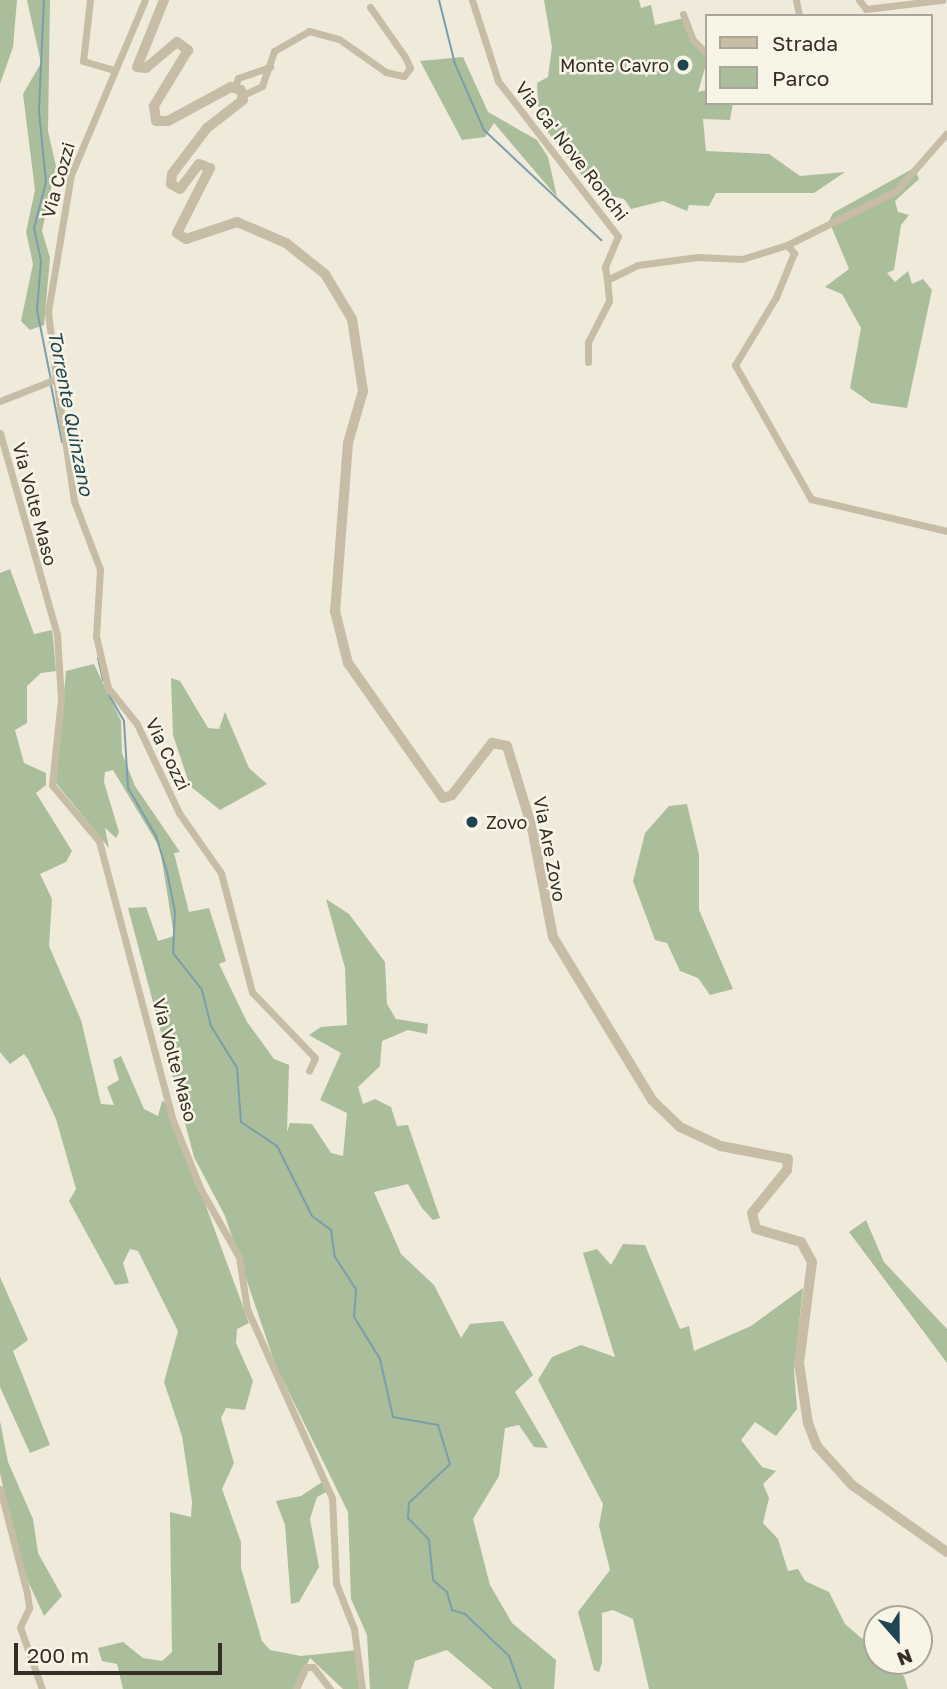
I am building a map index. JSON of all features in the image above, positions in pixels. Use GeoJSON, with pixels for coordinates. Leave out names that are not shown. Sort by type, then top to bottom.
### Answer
{"type":"FeatureCollection","features":[{"type":"Feature","properties":{"kind":"street"},"geometry":{"type":"LineString","coordinates":[[90,0],[83,61],[114,70]]}},
{"type":"Feature","properties":{"kind":"street","name":"Via Cozzi"},"geometry":{"type":"LineString","coordinates":[[145,0],[114,70],[62,215],[48,312],[74,501],[100,569],[96,636],[108,688],[137,724],[179,813],[221,873],[252,992],[315,1058],[309,1071]]}},
{"type":"Feature","properties":{"kind":"street"},"geometry":{"type":"LineString","coordinates":[[164,0],[137,66],[145,69],[177,42],[188,50],[153,106],[156,121],[168,121],[235,86],[238,78],[270,66]]}},
{"type":"Feature","properties":{"kind":"street","name":"Via Ca' Nove Ronchi"},"geometry":{"type":"LineString","coordinates":[[472,0],[498,81],[618,236],[605,267],[609,301],[588,342],[588,362]]}},
{"type":"Feature","properties":{"kind":"street"},"geometry":{"type":"LineString","coordinates":[[859,0],[866,9],[942,0]]}},
{"type":"Feature","properties":{"kind":"street","name":"Via Are Zovo"},"geometry":{"type":"LineString","coordinates":[[370,7],[405,57],[410,68],[404,76],[386,72],[339,39],[309,31],[288,38],[270,66],[262,86],[243,96],[172,174],[171,184],[180,188],[199,164],[210,166],[177,231],[186,239],[237,222],[286,243],[317,266],[352,318],[363,391],[348,443],[335,611],[348,663],[443,798],[452,796],[492,743],[507,746],[532,828],[553,937],[646,1092],[680,1127],[736,1151],[788,1159],[788,1170],[752,1213],[756,1229],[801,1242],[812,1262],[799,1363],[808,1423],[817,1446],[852,1485],[947,1552]]}},
{"type":"Feature","properties":{"kind":"street"},"geometry":{"type":"LineString","coordinates":[[683,14],[693,40],[706,53]]}},
{"type":"Feature","properties":{"kind":"street"},"geometry":{"type":"LineString","coordinates":[[235,86],[243,96]]}},
{"type":"Feature","properties":{"kind":"street"},"geometry":{"type":"LineString","coordinates":[[607,281],[638,265],[697,257],[742,259],[787,244],[896,191],[947,133]]}},
{"type":"Feature","properties":{"kind":"street"},"geometry":{"type":"LineString","coordinates":[[787,244],[794,253],[776,297],[735,365],[811,499],[947,531]]}},
{"type":"Feature","properties":{"kind":"street"},"geometry":{"type":"LineString","coordinates":[[0,401],[56,379]]}},
{"type":"Feature","properties":{"kind":"street","name":"Via Volte Maso"},"geometry":{"type":"LineString","coordinates":[[0,433],[57,635],[61,699],[52,785],[99,841],[172,1118],[201,1190],[239,1257],[247,1308],[332,1499],[336,1583],[354,1629],[362,1689]]}},
{"type":"Feature","properties":{"kind":"street"},"geometry":{"type":"LineString","coordinates":[[0,1489],[27,1592],[29,1608],[20,1627],[42,1689]]}},
{"type":"Feature","properties":{"kind":"street"},"geometry":{"type":"LineString","coordinates":[[296,1689],[306,1667],[313,1667],[330,1689]]}},
{"type":"Feature","properties":{"kind":"green space"},"geometry":{"type":"Polygon","coordinates":[[[0,0],[17,0],[13,47],[0,84],[0,0]]]}},
{"type":"Feature","properties":{"kind":"green space"},"geometry":{"type":"Polygon","coordinates":[[[27,0],[50,0],[48,131],[56,166],[42,231],[50,258],[44,325],[30,330],[21,321],[33,264],[26,232],[35,190],[23,94],[41,63],[27,0]]]}},
{"type":"Feature","properties":{"kind":"green space"},"geometry":{"type":"Polygon","coordinates":[[[544,0],[639,0],[641,8],[651,5],[655,25],[684,18],[706,59],[698,92],[706,90],[706,105],[733,105],[730,120],[703,119],[706,151],[769,154],[800,176],[845,172],[814,193],[716,193],[709,206],[689,205],[687,211],[663,201],[631,209],[624,199],[595,192],[539,121],[537,83],[548,77],[552,47],[544,0]]]}},
{"type":"Feature","properties":{"kind":"green space"},"geometry":{"type":"Polygon","coordinates":[[[463,57],[488,112],[537,140],[548,157],[557,197],[494,123],[485,137],[462,140],[420,61],[463,57]]]}},
{"type":"Feature","properties":{"kind":"green space"},"geometry":{"type":"Polygon","coordinates":[[[914,168],[919,179],[895,201],[898,212],[909,215],[901,225],[894,270],[887,273],[895,282],[908,271],[912,284],[923,279],[932,290],[907,408],[871,403],[850,388],[861,328],[842,294],[825,287],[849,269],[829,221],[833,213],[914,168]]]}},
{"type":"Feature","properties":{"kind":"green space"},"geometry":{"type":"Polygon","coordinates":[[[10,569],[34,634],[52,630],[53,637],[56,671],[41,673],[27,686],[27,723],[15,730],[24,763],[46,773],[46,785],[36,793],[72,851],[66,862],[40,874],[52,899],[49,946],[81,1020],[101,1104],[114,1105],[107,1087],[119,1080],[113,1060],[121,1056],[144,1109],[158,1116],[162,1101],[168,1103],[249,1323],[237,1329],[236,1343],[253,1381],[245,1410],[226,1408],[221,1418],[234,1463],[222,1489],[241,1542],[241,1568],[262,1641],[270,1650],[301,1656],[358,1650],[360,1689],[343,1689],[310,1658],[295,1689],[123,1689],[117,1664],[102,1661],[98,1648],[123,1642],[143,1658],[162,1661],[172,1652],[170,1512],[191,1517],[192,1502],[182,1436],[164,1382],[178,1331],[138,1251],[130,1249],[123,1263],[129,1283],[115,1285],[69,1201],[76,1189],[56,1119],[28,1059],[24,1054],[10,1064],[0,1052],[0,573],[10,569]]]}},
{"type":"Feature","properties":{"kind":"green space"},"geometry":{"type":"Polygon","coordinates":[[[94,664],[121,721],[122,753],[135,786],[180,852],[174,853],[189,912],[209,908],[226,961],[219,964],[247,1022],[274,1059],[289,1065],[287,1132],[290,1123],[312,1124],[331,1153],[343,1156],[347,1113],[320,1100],[341,1053],[309,1035],[321,1027],[347,1025],[345,968],[326,899],[349,914],[385,962],[387,1004],[396,1019],[428,1024],[427,1034],[408,1030],[382,1041],[380,1066],[358,1087],[363,1104],[375,1099],[391,1107],[397,1126],[408,1125],[440,1218],[433,1220],[422,1208],[408,1184],[374,1192],[401,1254],[434,1285],[461,1338],[470,1324],[503,1321],[533,1375],[515,1392],[548,1448],[534,1447],[519,1425],[505,1428],[499,1476],[473,1519],[490,1585],[512,1623],[556,1660],[554,1689],[493,1689],[447,1650],[415,1661],[408,1689],[370,1689],[367,1635],[351,1599],[348,1512],[275,1364],[225,1216],[194,1157],[128,908],[146,907],[158,941],[174,936],[160,848],[113,770],[105,772],[104,782],[119,832],[116,838],[105,828],[109,848],[56,783],[66,671],[94,664]]]}},
{"type":"Feature","properties":{"kind":"green space"},"geometry":{"type":"Polygon","coordinates":[[[171,678],[180,681],[208,728],[219,729],[225,712],[249,768],[267,784],[220,810],[190,786],[173,735],[171,678]]]}},
{"type":"Feature","properties":{"kind":"green space"},"geometry":{"type":"Polygon","coordinates":[[[687,804],[699,855],[699,910],[733,989],[710,995],[698,978],[680,971],[667,943],[655,940],[633,881],[645,833],[669,806],[687,804]]]}},
{"type":"Feature","properties":{"kind":"green space"},"geometry":{"type":"Polygon","coordinates":[[[866,1220],[884,1262],[947,1329],[947,1363],[849,1232],[866,1220]]]}},
{"type":"Feature","properties":{"kind":"green space"},"geometry":{"type":"Polygon","coordinates":[[[623,1244],[645,1245],[680,1329],[689,1326],[694,1351],[751,1326],[803,1288],[794,1371],[797,1409],[776,1436],[755,1422],[741,1440],[762,1467],[776,1471],[763,1484],[769,1498],[763,1523],[778,1539],[788,1571],[798,1569],[805,1581],[829,1592],[845,1624],[863,1639],[863,1675],[902,1675],[908,1689],[649,1689],[633,1619],[613,1610],[602,1613],[602,1663],[599,1672],[594,1670],[578,1612],[610,1570],[599,1526],[603,1504],[538,1380],[552,1357],[581,1345],[615,1357],[583,1253],[597,1249],[611,1265],[623,1244]]]}},
{"type":"Feature","properties":{"kind":"green space"},"geometry":{"type":"Polygon","coordinates":[[[0,1277],[28,1340],[13,1351],[50,1445],[30,1453],[0,1387],[0,1277]]]}},
{"type":"Feature","properties":{"kind":"green space"},"geometry":{"type":"Polygon","coordinates":[[[0,1421],[8,1462],[33,1519],[38,1553],[62,1596],[44,1616],[20,1564],[0,1473],[0,1421]]]}},
{"type":"Feature","properties":{"kind":"green space"},"geometry":{"type":"Polygon","coordinates":[[[322,1482],[328,1491],[317,1497],[310,1519],[319,1567],[299,1602],[291,1604],[285,1525],[276,1501],[301,1496],[322,1482]]]}},
{"type":"Feature","properties":{"kind":"waterway","name":"Torrente Quinzano"},"geometry":{"type":"LineString","coordinates":[[44,0],[39,112],[46,182],[34,228],[41,261],[37,310],[51,380]]}},
{"type":"Feature","properties":{"kind":"waterway"},"geometry":{"type":"LineString","coordinates":[[439,0],[455,64],[484,130],[601,240]]}},
{"type":"Feature","properties":{"kind":"waterway","name":"Torrente Quinzano"},"geometry":{"type":"LineString","coordinates":[[51,385],[62,442]]}},
{"type":"Feature","properties":{"kind":"waterway","name":"Torrente Quinzano"},"geometry":{"type":"LineString","coordinates":[[98,658],[103,680]]}},
{"type":"Feature","properties":{"kind":"waterway","name":"Torrente Quinzano"},"geometry":{"type":"LineString","coordinates":[[109,695],[124,721],[128,788],[156,836],[167,872],[175,912],[173,953],[202,990],[211,1026],[237,1068],[241,1122],[277,1146],[312,1216],[331,1230],[335,1257],[356,1289],[354,1317],[380,1359],[393,1417],[438,1425],[450,1464],[409,1503],[408,1518],[429,1540],[433,1580],[447,1592],[452,1610],[465,1614],[509,1656],[521,1689]]}},
{"type":"Feature","properties":{"kind":"place","name":"Monte Cavro"},"geometry":{"type":"Point","coordinates":[683,65]}},
{"type":"Feature","properties":{"kind":"place","name":"Zovo"},"geometry":{"type":"Point","coordinates":[472,822]}}]}
